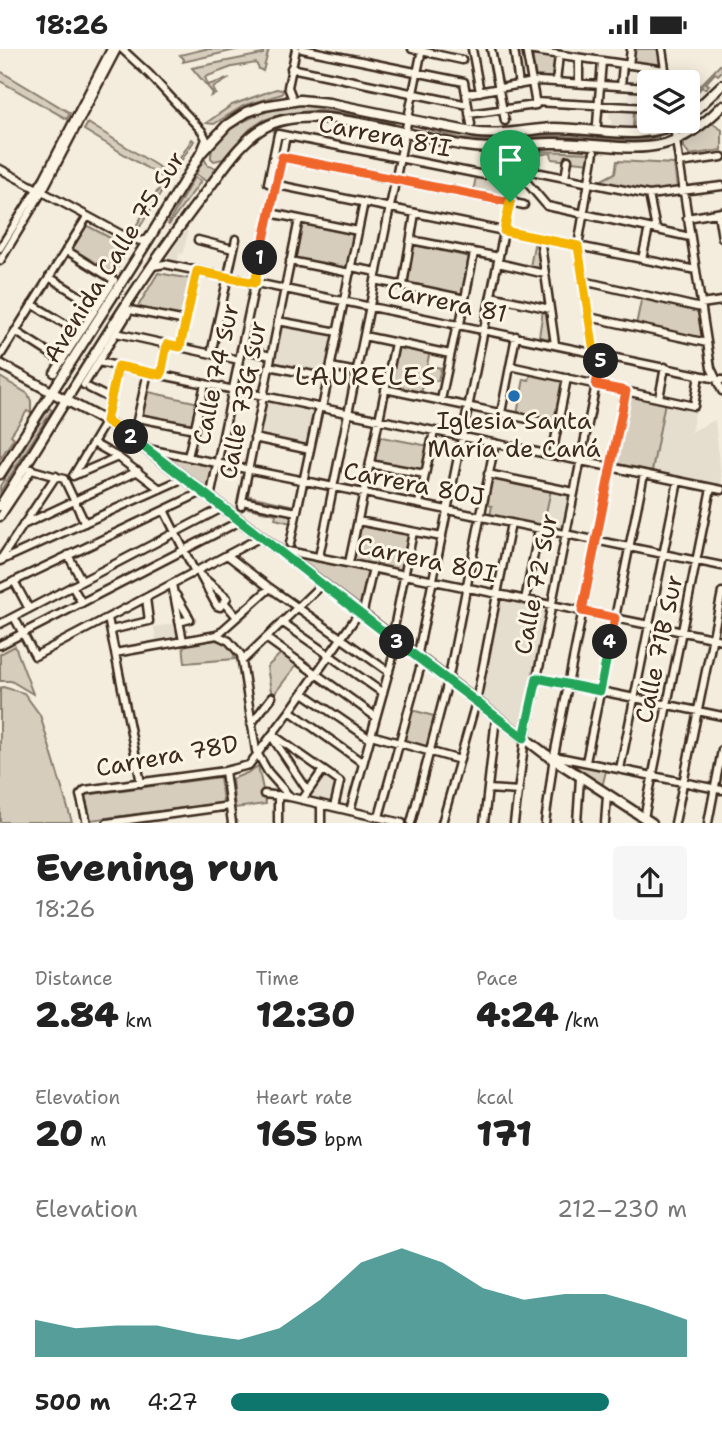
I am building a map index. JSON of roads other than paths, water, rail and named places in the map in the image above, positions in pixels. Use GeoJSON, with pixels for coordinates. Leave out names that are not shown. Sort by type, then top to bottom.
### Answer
{"type":"FeatureCollection","features":[{"type":"Feature","properties":{"kind":"main road"},"geometry":{"type":"LineString","coordinates":[[700,105],[722,85]]}},
{"type":"Feature","properties":{"kind":"main road","name":"Avenida Calle 75 Sur"},"geometry":{"type":"LineString","coordinates":[[1,471],[51,393],[57,377],[149,239],[201,153],[220,131],[247,112],[293,100],[320,101],[495,135],[553,128],[648,133]]}},
{"type":"Feature","properties":{"kind":"main road"},"geometry":{"type":"LineString","coordinates":[[405,133],[481,147],[562,143],[642,148],[676,142],[699,128],[722,106]]}},
{"type":"Feature","properties":{"kind":"main road","name":"Avenida Calle 75 Sur"},"geometry":{"type":"LineString","coordinates":[[0,506],[28,469],[66,401],[83,386],[160,253],[245,142],[264,127],[281,120],[307,116],[405,133]]}},
{"type":"Feature","properties":{"kind":"main road","name":"Carrera 80J"},"geometry":{"type":"LineString","coordinates":[[0,365],[39,384],[51,393]]}},
{"type":"Feature","properties":{"kind":"main road","name":"Carrera 80J"},"geometry":{"type":"LineString","coordinates":[[0,365],[106,421],[147,449]]}},
{"type":"Feature","properties":{"kind":"main road"},"geometry":{"type":"LineString","coordinates":[[39,384],[57,377]]}},
{"type":"Feature","properties":{"kind":"main road"},"geometry":{"type":"LineString","coordinates":[[81,408],[75,395],[83,386]]}},
{"type":"Feature","properties":{"kind":"main road","name":"Carrera 80J"},"geometry":{"type":"LineString","coordinates":[[66,401],[94,418],[106,421]]}},
{"type":"Feature","properties":{"kind":"main road"},"geometry":{"type":"LineString","coordinates":[[147,449],[524,738],[580,778],[648,820]]}},
{"type":"Feature","properties":{"kind":"street"},"geometry":{"type":"LineString","coordinates":[[0,248],[40,191],[111,49]]}},
{"type":"Feature","properties":{"kind":"street"},"geometry":{"type":"LineString","coordinates":[[0,261],[120,49],[149,74],[202,131],[206,139],[201,153]]}},
{"type":"Feature","properties":{"kind":"street"},"geometry":{"type":"LineString","coordinates":[[293,100],[288,89],[296,49]]}},
{"type":"Feature","properties":{"kind":"street"},"geometry":{"type":"LineString","coordinates":[[302,49],[464,82],[471,124]]}},
{"type":"Feature","properties":{"kind":"street"},"geometry":{"type":"LineString","coordinates":[[412,49],[462,60]]}},
{"type":"Feature","properties":{"kind":"street"},"geometry":{"type":"LineString","coordinates":[[472,49],[480,92]]}},
{"type":"Feature","properties":{"kind":"street"},"geometry":{"type":"LineString","coordinates":[[491,49],[505,121]]}},
{"type":"Feature","properties":{"kind":"street"},"geometry":{"type":"LineString","coordinates":[[514,49],[519,85]]}},
{"type":"Feature","properties":{"kind":"street"},"geometry":{"type":"LineString","coordinates":[[621,86],[631,49]]}},
{"type":"Feature","properties":{"kind":"street"},"geometry":{"type":"LineString","coordinates":[[536,103],[527,50],[550,51],[559,55],[574,54],[665,70],[662,49]]}},
{"type":"Feature","properties":{"kind":"street"},"geometry":{"type":"LineString","coordinates":[[319,557],[422,50]]}},
{"type":"Feature","properties":{"kind":"street"},"geometry":{"type":"LineString","coordinates":[[574,54],[579,83]]}},
{"type":"Feature","properties":{"kind":"street"},"geometry":{"type":"LineString","coordinates":[[556,82],[559,55]]}},
{"type":"Feature","properties":{"kind":"street"},"geometry":{"type":"LineString","coordinates":[[597,124],[602,61]]}},
{"type":"Feature","properties":{"kind":"street"},"geometry":{"type":"LineString","coordinates":[[291,68],[468,105]]}},
{"type":"Feature","properties":{"kind":"street"},"geometry":{"type":"LineString","coordinates":[[466,94],[531,82],[637,87]]}},
{"type":"Feature","properties":{"kind":"street"},"geometry":{"type":"LineString","coordinates":[[469,114],[536,103],[637,107]]}},
{"type":"Feature","properties":{"kind":"street"},"geometry":{"type":"LineString","coordinates":[[675,133],[707,343],[722,391]]}},
{"type":"Feature","properties":{"kind":"street","name":"Carrera 81I"},"geometry":{"type":"LineString","coordinates":[[282,135],[484,175]]}},
{"type":"Feature","properties":{"kind":"street","name":"Calle 74 Sur"},"geometry":{"type":"LineString","coordinates":[[272,183],[282,157],[282,135]]}},
{"type":"Feature","properties":{"kind":"street","name":"Calle 74 Sur"},"geometry":{"type":"LineString","coordinates":[[206,495],[217,463],[233,389],[270,213],[272,183],[282,135]]}},
{"type":"Feature","properties":{"kind":"street"},"geometry":{"type":"LineString","coordinates":[[534,171],[536,150]]}},
{"type":"Feature","properties":{"kind":"street"},"geometry":{"type":"LineString","coordinates":[[594,152],[578,246],[594,352]]}},
{"type":"Feature","properties":{"kind":"street"},"geometry":{"type":"LineString","coordinates":[[502,153],[547,206],[690,237]]}},
{"type":"Feature","properties":{"kind":"street"},"geometry":{"type":"LineString","coordinates":[[282,157],[524,205]]}},
{"type":"Feature","properties":{"kind":"street"},"geometry":{"type":"LineString","coordinates":[[679,163],[722,157]]}},
{"type":"Feature","properties":{"kind":"street"},"geometry":{"type":"LineString","coordinates":[[565,178],[568,160]]}},
{"type":"Feature","properties":{"kind":"street"},"geometry":{"type":"LineString","coordinates":[[514,167],[649,195],[722,186]]}},
{"type":"Feature","properties":{"kind":"street"},"geometry":{"type":"LineString","coordinates":[[0,169],[132,240],[149,239]]}},
{"type":"Feature","properties":{"kind":"street"},"geometry":{"type":"LineString","coordinates":[[272,183],[696,270]]}},
{"type":"Feature","properties":{"kind":"street"},"geometry":{"type":"LineString","coordinates":[[642,259],[652,229],[649,195]]}},
{"type":"Feature","properties":{"kind":"street"},"geometry":{"type":"LineString","coordinates":[[297,512],[331,367],[364,202]]}},
{"type":"Feature","properties":{"kind":"street"},"geometry":{"type":"LineString","coordinates":[[379,817],[420,659],[433,581],[510,202]]}},
{"type":"Feature","properties":{"kind":"street"},"geometry":{"type":"LineString","coordinates":[[270,213],[358,231]]}},
{"type":"Feature","properties":{"kind":"street"},"geometry":{"type":"LineString","coordinates":[[403,285],[415,213]]}},
{"type":"Feature","properties":{"kind":"street"},"geometry":{"type":"LineString","coordinates":[[687,218],[720,213],[722,237]]}},
{"type":"Feature","properties":{"kind":"street"},"geometry":{"type":"LineString","coordinates":[[0,356],[87,216]]}},
{"type":"Feature","properties":{"kind":"street","name":"Calle 73G Sur"},"geometry":{"type":"LineString","coordinates":[[297,512],[241,504],[299,219]]}},
{"type":"Feature","properties":{"kind":"street"},"geometry":{"type":"LineString","coordinates":[[211,354],[236,239]]}},
{"type":"Feature","properties":{"kind":"street"},"geometry":{"type":"LineString","coordinates":[[540,239],[555,344]]}},
{"type":"Feature","properties":{"kind":"street"},"geometry":{"type":"LineString","coordinates":[[198,240],[233,249]]}},
{"type":"Feature","properties":{"kind":"street"},"geometry":{"type":"LineString","coordinates":[[411,240],[474,253],[545,274]]}},
{"type":"Feature","properties":{"kind":"street"},"geometry":{"type":"LineString","coordinates":[[57,377],[62,361],[114,280],[66,250]]}},
{"type":"Feature","properties":{"kind":"street"},"geometry":{"type":"LineString","coordinates":[[160,253],[165,264]]}},
{"type":"Feature","properties":{"kind":"street"},"geometry":{"type":"LineString","coordinates":[[441,400],[474,253]]}},
{"type":"Feature","properties":{"kind":"street"},"geometry":{"type":"LineString","coordinates":[[290,261],[377,272]]}},
{"type":"Feature","properties":{"kind":"street","name":"Carrera 81"},"geometry":{"type":"LineString","coordinates":[[151,267],[165,264],[594,352],[699,378],[718,379]]}},
{"type":"Feature","properties":{"kind":"street"},"geometry":{"type":"LineString","coordinates":[[180,347],[197,271]]}},
{"type":"Feature","properties":{"kind":"street"},"geometry":{"type":"LineString","coordinates":[[49,277],[97,307]]}},
{"type":"Feature","properties":{"kind":"street"},"geometry":{"type":"LineString","coordinates":[[375,280],[465,299]]}},
{"type":"Feature","properties":{"kind":"street"},"geometry":{"type":"LineString","coordinates":[[583,281],[701,306],[722,301]]}},
{"type":"Feature","properties":{"kind":"street"},"geometry":{"type":"LineString","coordinates":[[491,296],[550,309]]}},
{"type":"Feature","properties":{"kind":"street"},"geometry":{"type":"LineString","coordinates":[[32,304],[80,334]]}},
{"type":"Feature","properties":{"kind":"street"},"geometry":{"type":"LineString","coordinates":[[111,399],[83,386],[131,310],[186,321]]}},
{"type":"Feature","properties":{"kind":"street"},"geometry":{"type":"LineString","coordinates":[[589,317],[707,343]]}},
{"type":"Feature","properties":{"kind":"street"},"geometry":{"type":"LineString","coordinates":[[278,321],[338,332]]}},
{"type":"Feature","properties":{"kind":"street"},"geometry":{"type":"LineString","coordinates":[[15,331],[62,361]]}},
{"type":"Feature","properties":{"kind":"street"},"geometry":{"type":"LineString","coordinates":[[116,333],[239,360]]}},
{"type":"Feature","properties":{"kind":"street"},"geometry":{"type":"LineString","coordinates":[[364,336],[450,354]]}},
{"type":"Feature","properties":{"kind":"street"},"geometry":{"type":"LineString","coordinates":[[502,413],[516,336]]}},
{"type":"Feature","properties":{"kind":"street"},"geometry":{"type":"LineString","coordinates":[[349,563],[395,342]]}},
{"type":"Feature","properties":{"kind":"street"},"geometry":{"type":"LineString","coordinates":[[161,375],[167,344]]}},
{"type":"Feature","properties":{"kind":"street"},"geometry":{"type":"LineString","coordinates":[[241,349],[271,355]]}},
{"type":"Feature","properties":{"kind":"street","name":"Calle 72 Sur"},"geometry":{"type":"LineString","coordinates":[[514,823],[524,738],[602,354]]}},
{"type":"Feature","properties":{"kind":"street"},"geometry":{"type":"LineString","coordinates":[[98,362],[722,490]]}},
{"type":"Feature","properties":{"kind":"street"},"geometry":{"type":"LineString","coordinates":[[73,476],[106,421],[118,366]]}},
{"type":"Feature","properties":{"kind":"street"},"geometry":{"type":"LineString","coordinates":[[269,366],[328,378]]}},
{"type":"Feature","properties":{"kind":"street"},"geometry":{"type":"LineString","coordinates":[[510,366],[694,406],[699,378]]}},
{"type":"Feature","properties":{"kind":"street"},"geometry":{"type":"LineString","coordinates":[[331,367],[357,372]]}},
{"type":"Feature","properties":{"kind":"street"},"geometry":{"type":"LineString","coordinates":[[659,398],[664,370]]}},
{"type":"Feature","properties":{"kind":"street"},"geometry":{"type":"LineString","coordinates":[[133,438],[148,372]]}},
{"type":"Feature","properties":{"kind":"street"},"geometry":{"type":"LineString","coordinates":[[552,455],[567,379]]}},
{"type":"Feature","properties":{"kind":"street"},"geometry":{"type":"LineString","coordinates":[[188,457],[205,384]]}},
{"type":"Feature","properties":{"kind":"street"},"geometry":{"type":"LineString","coordinates":[[385,389],[558,425]]}},
{"type":"Feature","properties":{"kind":"street"},"geometry":{"type":"LineString","coordinates":[[545,823],[553,757],[626,391]]}},
{"type":"Feature","properties":{"kind":"street"},"geometry":{"type":"LineString","coordinates":[[138,418],[195,429]]}},
{"type":"Feature","properties":{"kind":"street"},"geometry":{"type":"LineString","coordinates":[[419,504],[434,431]]}},
{"type":"Feature","properties":{"kind":"street"},"geometry":{"type":"LineString","coordinates":[[254,438],[310,450]]}},
{"type":"Feature","properties":{"kind":"street"},"geometry":{"type":"LineString","coordinates":[[93,443],[118,457],[160,489]]}},
{"type":"Feature","properties":{"kind":"street"},"geometry":{"type":"LineString","coordinates":[[411,823],[448,681],[495,443]]}},
{"type":"Feature","properties":{"kind":"street","name":"Carrera 80J"},"geometry":{"type":"LineString","coordinates":[[147,449],[722,566]]}},
{"type":"Feature","properties":{"kind":"street"},"geometry":{"type":"LineString","coordinates":[[0,517],[28,469],[64,479],[118,457]]}},
{"type":"Feature","properties":{"kind":"street"},"geometry":{"type":"LineString","coordinates":[[370,464],[425,474]]}},
{"type":"Feature","properties":{"kind":"street"},"geometry":{"type":"LineString","coordinates":[[23,526],[138,471]]}},
{"type":"Feature","properties":{"kind":"street"},"geometry":{"type":"LineString","coordinates":[[488,474],[574,492]]}},
{"type":"Feature","properties":{"kind":"street"},"geometry":{"type":"LineString","coordinates":[[586,762],[644,474]]}},
{"type":"Feature","properties":{"kind":"street"},"geometry":{"type":"LineString","coordinates":[[0,560],[56,476]]}},
{"type":"Feature","properties":{"kind":"street"},"geometry":{"type":"LineString","coordinates":[[0,560],[184,478]]}},
{"type":"Feature","properties":{"kind":"street"},"geometry":{"type":"LineString","coordinates":[[64,479],[85,523]]}},
{"type":"Feature","properties":{"kind":"street"},"geometry":{"type":"LineString","coordinates":[[620,769],[678,481]]}},
{"type":"Feature","properties":{"kind":"street","name":"Calle 71B Sur"},"geometry":{"type":"LineString","coordinates":[[648,820],[652,776],[711,488]]}},
{"type":"Feature","properties":{"kind":"street"},"geometry":{"type":"LineString","coordinates":[[0,588],[164,510],[206,495]]}},
{"type":"Feature","properties":{"kind":"street"},"geometry":{"type":"LineString","coordinates":[[0,624],[222,508]]}},
{"type":"Feature","properties":{"kind":"street"},"geometry":{"type":"LineString","coordinates":[[164,510],[195,572]]}},
{"type":"Feature","properties":{"kind":"street","name":"Carrera 80I"},"geometry":{"type":"LineString","coordinates":[[297,512],[289,548],[319,557],[722,640]]}},
{"type":"Feature","properties":{"kind":"street"},"geometry":{"type":"LineString","coordinates":[[0,645],[240,521]]}},
{"type":"Feature","properties":{"kind":"street"},"geometry":{"type":"LineString","coordinates":[[358,521],[442,537]]}},
{"type":"Feature","properties":{"kind":"street"},"geometry":{"type":"LineString","coordinates":[[442,823],[476,702],[512,523]]}},
{"type":"Feature","properties":{"kind":"street"},"geometry":{"type":"LineString","coordinates":[[525,600],[539,529]]}},
{"type":"Feature","properties":{"kind":"street"},"geometry":{"type":"LineString","coordinates":[[350,811],[389,672],[413,533]]}},
{"type":"Feature","properties":{"kind":"street"},"geometry":{"type":"LineString","coordinates":[[14,617],[35,656],[146,598],[173,587],[195,572],[261,537]]}},
{"type":"Feature","properties":{"kind":"street"},"geometry":{"type":"LineString","coordinates":[[68,555],[82,581]]}},
{"type":"Feature","properties":{"kind":"street"},"geometry":{"type":"LineString","coordinates":[[228,555],[270,589],[389,672]]}},
{"type":"Feature","properties":{"kind":"street"},"geometry":{"type":"LineString","coordinates":[[258,756],[361,614],[373,568]]}},
{"type":"Feature","properties":{"kind":"street"},"geometry":{"type":"LineString","coordinates":[[200,575],[227,598],[224,603],[217,606],[200,575]]}},
{"type":"Feature","properties":{"kind":"street"},"geometry":{"type":"LineString","coordinates":[[13,581],[29,609]]}},
{"type":"Feature","properties":{"kind":"street"},"geometry":{"type":"LineString","coordinates":[[242,661],[322,585]]}},
{"type":"Feature","properties":{"kind":"street"},"geometry":{"type":"LineString","coordinates":[[72,586],[82,603]]}},
{"type":"Feature","properties":{"kind":"street"},"geometry":{"type":"LineString","coordinates":[[173,587],[183,641]]}},
{"type":"Feature","properties":{"kind":"street"},"geometry":{"type":"LineString","coordinates":[[115,653],[217,635],[270,589]]}},
{"type":"Feature","properties":{"kind":"street"},"geometry":{"type":"LineString","coordinates":[[675,823],[722,592]]}},
{"type":"Feature","properties":{"kind":"street"},"geometry":{"type":"LineString","coordinates":[[111,630],[150,620],[146,598]]}},
{"type":"Feature","properties":{"kind":"street"},"geometry":{"type":"LineString","coordinates":[[224,603],[237,617]]}},
{"type":"Feature","properties":{"kind":"street"},"geometry":{"type":"LineString","coordinates":[[108,618],[141,783]]}},
{"type":"Feature","properties":{"kind":"street"},"geometry":{"type":"LineString","coordinates":[[282,622],[383,693]]}},
{"type":"Feature","properties":{"kind":"street"},"geometry":{"type":"LineString","coordinates":[[217,635],[235,645],[242,661],[258,756],[290,797]]}},
{"type":"Feature","properties":{"kind":"street"},"geometry":{"type":"LineString","coordinates":[[266,638],[376,717]]}},
{"type":"Feature","properties":{"kind":"street"},"geometry":{"type":"LineString","coordinates":[[537,678],[722,716]]}},
{"type":"Feature","properties":{"kind":"street"},"geometry":{"type":"LineString","coordinates":[[303,693],[370,737],[460,760]]}},
{"type":"Feature","properties":{"kind":"street"},"geometry":{"type":"LineString","coordinates":[[251,724],[272,697]]}},
{"type":"Feature","properties":{"kind":"street"},"geometry":{"type":"LineString","coordinates":[[290,711],[363,763]]}},
{"type":"Feature","properties":{"kind":"street"},"geometry":{"type":"LineString","coordinates":[[484,823],[496,717]]}},
{"type":"Feature","properties":{"kind":"street"},"geometry":{"type":"LineString","coordinates":[[272,736],[340,782],[334,807]]}},
{"type":"Feature","properties":{"kind":"street"},"geometry":{"type":"LineString","coordinates":[[272,736],[308,791]]}},
{"type":"Feature","properties":{"kind":"street"},"geometry":{"type":"LineString","coordinates":[[708,823],[718,789],[722,750]]}},
{"type":"Feature","properties":{"kind":"street","name":"Carrera 78D"},"geometry":{"type":"LineString","coordinates":[[87,823],[81,791],[225,771],[244,767],[258,756]]}},
{"type":"Feature","properties":{"kind":"street"},"geometry":{"type":"LineString","coordinates":[[553,757],[718,789]]}},
{"type":"Feature","properties":{"kind":"street"},"geometry":{"type":"LineString","coordinates":[[302,800],[323,770]]}},
{"type":"Feature","properties":{"kind":"street"},"geometry":{"type":"LineString","coordinates":[[225,771],[232,823]]}},
{"type":"Feature","properties":{"kind":"street"},"geometry":{"type":"LineString","coordinates":[[577,823],[580,778]]}},
{"type":"Feature","properties":{"kind":"street"},"geometry":{"type":"LineString","coordinates":[[488,789],[519,791]]}},
{"type":"Feature","properties":{"kind":"street"},"geometry":{"type":"LineString","coordinates":[[264,794],[290,797],[397,822]]}},
{"type":"Feature","properties":{"kind":"street"},"geometry":{"type":"LineString","coordinates":[[278,795],[278,823]]}},
{"type":"Feature","properties":{"kind":"street"},"geometry":{"type":"LineString","coordinates":[[605,823],[607,795]]}},
{"type":"Feature","properties":{"kind":"street"},"geometry":{"type":"LineString","coordinates":[[321,804],[321,823]]}},
{"type":"Feature","properties":{"kind":"street"},"geometry":{"type":"LineString","coordinates":[[107,823],[230,806]]}},
{"type":"Feature","properties":{"kind":"street"},"geometry":{"type":"LineString","coordinates":[[364,814],[365,823]]}},
{"type":"Feature","properties":{"kind":"place","name":"Iglesia Santa María de Caná"},"geometry":{"type":"Point","coordinates":[514,396]}},
{"type":"Feature","properties":{"kind":"district","name":"LAURELES"},"geometry":{"type":"Point","coordinates":[366,375]}}]}
